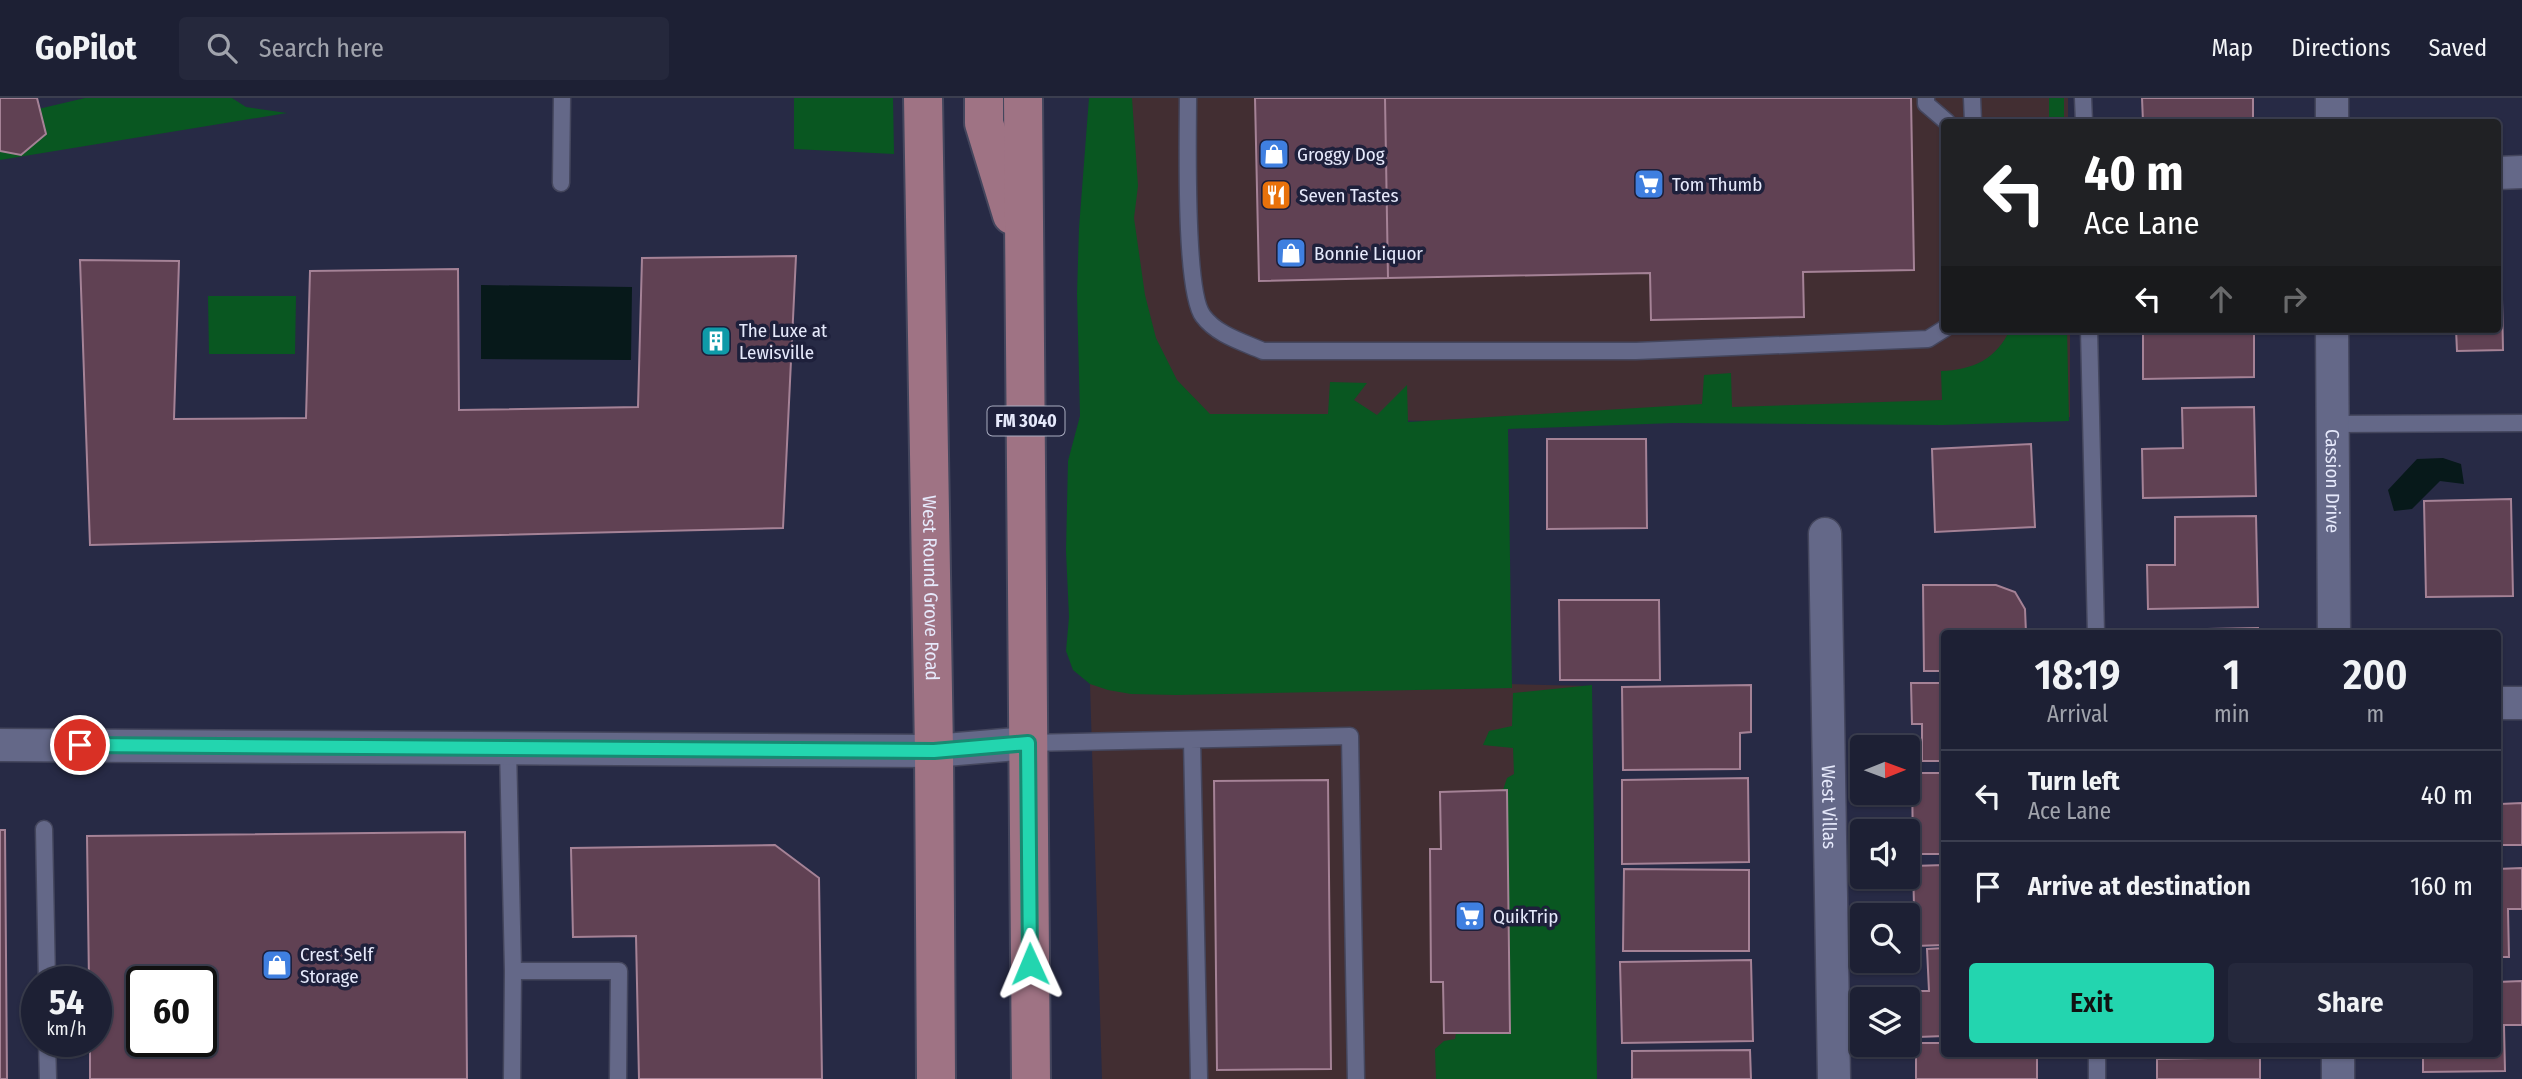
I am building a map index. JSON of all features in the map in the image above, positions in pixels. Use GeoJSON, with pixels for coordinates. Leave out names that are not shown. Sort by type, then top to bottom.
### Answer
{"type":"FeatureCollection","features":[{"type":"Feature","properties":{"kind":"main road","name":"West Round Grove Road"},"geometry":{"type":"LineString","coordinates":[[923,98],[934,751],[936,1079]]}},
{"type":"Feature","properties":{"kind":"main road"},"geometry":{"type":"LineString","coordinates":[[984,98],[984,123],[1025,258]]}},
{"type":"Feature","properties":{"kind":"main road","name":"FM 3040"},"geometry":{"type":"LineString","coordinates":[[1023,98],[1031,1079]]}},
{"type":"Feature","properties":{"kind":"street"},"geometry":{"type":"LineString","coordinates":[[2332,98],[2332,119]]}},
{"type":"Feature","properties":{"kind":"street"},"geometry":{"type":"LineString","coordinates":[[2501,173],[2522,172]]}},
{"type":"Feature","properties":{"kind":"street","name":"Cassion Drive"},"geometry":{"type":"LineString","coordinates":[[2332,333],[2334,630]]}},
{"type":"Feature","properties":{"kind":"street","name":"West Villas"},"geometry":{"type":"LineString","coordinates":[[1825,534],[1834,1079]]}},
{"type":"Feature","properties":{"kind":"street"},"geometry":{"type":"LineString","coordinates":[[2501,703],[2522,703]]}},
{"type":"Feature","properties":{"kind":"street"},"geometry":{"type":"LineString","coordinates":[[0,745],[934,751],[1028,743]]}},
{"type":"Feature","properties":{"kind":"street"},"geometry":{"type":"LineString","coordinates":[[2338,1057],[2338,1079]]}},
{"type":"Feature","properties":{"kind":"lane"},"geometry":{"type":"LineString","coordinates":[[561,183],[562,98]]}},
{"type":"Feature","properties":{"kind":"lane"},"geometry":{"type":"LineString","coordinates":[[1188,98],[1193,285],[1202,315],[1226,335],[1263,351],[1636,351],[1928,339],[1941,331]]}},
{"type":"Feature","properties":{"kind":"lane"},"geometry":{"type":"LineString","coordinates":[[1926,98],[1926,104],[1944,119]]}},
{"type":"Feature","properties":{"kind":"lane"},"geometry":{"type":"LineString","coordinates":[[1972,98],[1973,119]]}},
{"type":"Feature","properties":{"kind":"lane"},"geometry":{"type":"LineString","coordinates":[[2083,98],[2084,119]]}},
{"type":"Feature","properties":{"kind":"lane"},"geometry":{"type":"LineString","coordinates":[[2089,333],[2096,630]]}},
{"type":"Feature","properties":{"kind":"lane"},"geometry":{"type":"LineString","coordinates":[[2333,424],[2522,422]]}},
{"type":"Feature","properties":{"kind":"lane"},"geometry":{"type":"LineString","coordinates":[[1028,743],[1350,736],[1356,1079]]}},
{"type":"Feature","properties":{"kind":"lane"},"geometry":{"type":"LineString","coordinates":[[1192,740],[1199,1079]]}},
{"type":"Feature","properties":{"kind":"lane"},"geometry":{"type":"LineString","coordinates":[[508,748],[513,971],[512,1079]]}},
{"type":"Feature","properties":{"kind":"lane"},"geometry":{"type":"LineString","coordinates":[[44,829],[47,966]]}},
{"type":"Feature","properties":{"kind":"lane"},"geometry":{"type":"LineString","coordinates":[[513,971],[619,971],[618,1079]]}},
{"type":"Feature","properties":{"kind":"lane"},"geometry":{"type":"LineString","coordinates":[[47,1057],[48,1079]]}},
{"type":"Feature","properties":{"kind":"lane"},"geometry":{"type":"LineString","coordinates":[[2097,1057],[2097,1079]]}},
{"type":"Feature","properties":{"kind":"shaded area"},"geometry":{"type":"Polygon","coordinates":[[[1126,98],[2068,98],[2068,119],[1941,119],[1941,333],[2070,333],[2070,417],[1674,423],[1131,418],[1126,98]]]}},
{"type":"Feature","properties":{"kind":"shaded area"},"geometry":{"type":"Polygon","coordinates":[[[481,285],[632,287],[631,360],[481,359],[481,285]]]}},
{"type":"Feature","properties":{"kind":"shaded area"},"geometry":{"type":"Polygon","coordinates":[[[2443,458],[2461,464],[2464,484],[2440,481],[2412,509],[2394,511],[2388,490],[2417,459],[2443,458]]]}},
{"type":"Feature","properties":{"kind":"shaded area"},"geometry":{"type":"Polygon","coordinates":[[[1090,684],[1590,686],[1593,1079],[1102,1079],[1090,684]]]}},
{"type":"Feature","properties":{"kind":"green space"},"geometry":{"type":"Polygon","coordinates":[[[85,98],[232,98],[246,107],[287,113],[0,160],[0,118],[85,98]]]}},
{"type":"Feature","properties":{"kind":"green space"},"geometry":{"type":"Polygon","coordinates":[[[794,98],[893,98],[894,154],[794,149],[794,98]]]}},
{"type":"Feature","properties":{"kind":"green space"},"geometry":{"type":"Polygon","coordinates":[[[1089,98],[1132,98],[1138,186],[1134,218],[1145,295],[1156,338],[1177,380],[1210,414],[1328,414],[1330,382],[1367,383],[1354,400],[1377,415],[1407,385],[1408,422],[1702,404],[1704,375],[1731,373],[1732,407],[1942,400],[1941,371],[1963,368],[1983,361],[1998,348],[2008,333],[2067,333],[2069,421],[1943,425],[1674,423],[1508,429],[1512,688],[1176,695],[1131,694],[1108,690],[1090,684],[1073,670],[1066,651],[1069,617],[1066,551],[1068,461],[1080,416],[1077,294],[1089,98]]]}},
{"type":"Feature","properties":{"kind":"green space"},"geometry":{"type":"Polygon","coordinates":[[[2049,98],[2064,98],[2064,119],[2049,119],[2049,98]]]}},
{"type":"Feature","properties":{"kind":"green space"},"geometry":{"type":"Polygon","coordinates":[[[208,296],[296,296],[295,354],[209,354],[208,296]]]}},
{"type":"Feature","properties":{"kind":"green space"},"geometry":{"type":"Polygon","coordinates":[[[1592,685],[1597,1079],[1436,1079],[1435,1049],[1444,1041],[1455,1039],[1500,799],[1507,778],[1514,774],[1513,748],[1483,745],[1489,731],[1512,726],[1513,693],[1592,685]]]}},
{"type":"Feature","properties":{"kind":"building"},"geometry":{"type":"Polygon","coordinates":[[[0,98],[37,98],[46,134],[21,155],[0,151],[0,98]]]}},
{"type":"Feature","properties":{"kind":"building"},"geometry":{"type":"Polygon","coordinates":[[[1255,98],[1385,98],[1388,278],[1259,281],[1255,98]]]}},
{"type":"Feature","properties":{"kind":"building","name":"Tom Thumb"},"geometry":{"type":"Polygon","coordinates":[[[1385,98],[1911,98],[1914,270],[1803,272],[1804,317],[1651,320],[1650,273],[1388,278],[1385,98]]]}},
{"type":"Feature","properties":{"kind":"building"},"geometry":{"type":"Polygon","coordinates":[[[2142,98],[2253,98],[2253,119],[2143,119],[2142,98]]]}},
{"type":"Feature","properties":{"kind":"building"},"geometry":{"type":"Polygon","coordinates":[[[2501,248],[2503,350],[2457,351],[2456,333],[2501,333],[2501,248]]]}},
{"type":"Feature","properties":{"kind":"building","name":"The Luxe at Lewisville"},"geometry":{"type":"Polygon","coordinates":[[[796,256],[783,528],[90,545],[80,260],[179,261],[174,419],[306,418],[310,271],[458,269],[459,410],[638,407],[642,258],[796,256]]]}},
{"type":"Feature","properties":{"kind":"building"},"geometry":{"type":"Polygon","coordinates":[[[2143,333],[2254,333],[2254,377],[2143,379],[2143,333]]]}},
{"type":"Feature","properties":{"kind":"building"},"geometry":{"type":"Polygon","coordinates":[[[2254,407],[2256,496],[2143,498],[2142,449],[2183,448],[2182,408],[2254,407]]]}},
{"type":"Feature","properties":{"kind":"building"},"geometry":{"type":"Polygon","coordinates":[[[1547,439],[1646,439],[1647,528],[1547,529],[1547,439]]]}},
{"type":"Feature","properties":{"kind":"building"},"geometry":{"type":"Polygon","coordinates":[[[2031,444],[2035,527],[1935,532],[1932,449],[2031,444]]]}},
{"type":"Feature","properties":{"kind":"building"},"geometry":{"type":"Polygon","coordinates":[[[2511,499],[2513,596],[2426,597],[2424,501],[2511,499]]]}},
{"type":"Feature","properties":{"kind":"building"},"geometry":{"type":"Polygon","coordinates":[[[2256,516],[2258,607],[2148,609],[2147,565],[2175,565],[2175,517],[2256,516]]]}},
{"type":"Feature","properties":{"kind":"building"},"geometry":{"type":"Polygon","coordinates":[[[1923,585],[1996,585],[2015,592],[2025,609],[2026,630],[1941,630],[1941,671],[1924,671],[1923,585]]]}},
{"type":"Feature","properties":{"kind":"building"},"geometry":{"type":"Polygon","coordinates":[[[1559,600],[1659,600],[1660,680],[1560,680],[1559,600]]]}},
{"type":"Feature","properties":{"kind":"building"},"geometry":{"type":"Polygon","coordinates":[[[2258,628],[2258,630],[2156,630],[2258,628]]]}},
{"type":"Feature","properties":{"kind":"building"},"geometry":{"type":"Polygon","coordinates":[[[1911,683],[1941,683],[1941,761],[1922,761],[1922,724],[1912,724],[1911,683]]]}},
{"type":"Feature","properties":{"kind":"building"},"geometry":{"type":"Polygon","coordinates":[[[1751,685],[1751,732],[1740,733],[1740,769],[1623,770],[1622,687],[1751,685]]]}},
{"type":"Feature","properties":{"kind":"building"},"geometry":{"type":"Polygon","coordinates":[[[1920,773],[1941,773],[1941,854],[1920,854],[1920,819],[1913,819],[1912,805],[1920,805],[1920,773]]]}},
{"type":"Feature","properties":{"kind":"building"},"geometry":{"type":"Polygon","coordinates":[[[1748,778],[1749,862],[1622,864],[1622,780],[1748,778]]]}},
{"type":"Feature","properties":{"kind":"building"},"geometry":{"type":"Polygon","coordinates":[[[1328,780],[1331,1069],[1217,1070],[1214,781],[1328,780]]]}},
{"type":"Feature","properties":{"kind":"building","name":"QuikTrip"},"geometry":{"type":"Polygon","coordinates":[[[1507,790],[1510,1033],[1444,1033],[1443,982],[1431,982],[1430,849],[1441,849],[1440,792],[1507,790]]]}},
{"type":"Feature","properties":{"kind":"building"},"geometry":{"type":"Polygon","coordinates":[[[2522,803],[2522,845],[2501,845],[2501,804],[2522,803]]]}},
{"type":"Feature","properties":{"kind":"building"},"geometry":{"type":"Polygon","coordinates":[[[0,830],[5,830],[7,1079],[0,1079],[0,830]]]}},
{"type":"Feature","properties":{"kind":"building","name":"Crest Self Storage"},"geometry":{"type":"Polygon","coordinates":[[[465,832],[467,1079],[90,1079],[90,1057],[112,1057],[112,966],[89,966],[87,836],[465,832]]]}},
{"type":"Feature","properties":{"kind":"building"},"geometry":{"type":"Polygon","coordinates":[[[775,845],[819,878],[822,1079],[639,1079],[636,936],[573,937],[571,848],[775,845]]]}},
{"type":"Feature","properties":{"kind":"building"},"geometry":{"type":"Polygon","coordinates":[[[1941,865],[1941,945],[1920,946],[1920,903],[1914,903],[1914,889],[1920,889],[1920,866],[1941,865]]]}},
{"type":"Feature","properties":{"kind":"building"},"geometry":{"type":"Polygon","coordinates":[[[2522,868],[2522,909],[2508,909],[2509,957],[2501,957],[2501,869],[2522,868]]]}},
{"type":"Feature","properties":{"kind":"building"},"geometry":{"type":"Polygon","coordinates":[[[1624,869],[1749,870],[1749,951],[1623,951],[1624,869]]]}},
{"type":"Feature","properties":{"kind":"building"},"geometry":{"type":"Polygon","coordinates":[[[1941,948],[1941,1036],[1920,1037],[1920,991],[1929,991],[1927,949],[1941,948]]]}},
{"type":"Feature","properties":{"kind":"building"},"geometry":{"type":"Polygon","coordinates":[[[1751,960],[1753,1041],[1622,1043],[1620,962],[1751,960]]]}},
{"type":"Feature","properties":{"kind":"building"},"geometry":{"type":"Polygon","coordinates":[[[2522,981],[2522,1025],[2504,1025],[2505,1071],[2423,1072],[2423,1057],[2501,1057],[2501,982],[2522,981]]]}},
{"type":"Feature","properties":{"kind":"building"},"geometry":{"type":"Polygon","coordinates":[[[1920,1043],[1941,1043],[1941,1057],[2037,1057],[2037,1079],[1916,1079],[1916,1057],[1920,1057],[1920,1043]]]}},
{"type":"Feature","properties":{"kind":"building"},"geometry":{"type":"Polygon","coordinates":[[[1750,1050],[1751,1079],[1632,1079],[1632,1051],[1750,1050]]]}},
{"type":"Feature","properties":{"kind":"building"},"geometry":{"type":"Polygon","coordinates":[[[2260,1057],[2260,1079],[2157,1079],[2157,1059],[2260,1057]]]}},
{"type":"Feature","properties":{"kind":"place","name":"Groggy Dog"},"geometry":{"type":"Point","coordinates":[1274,154]}},
{"type":"Feature","properties":{"kind":"place","name":"Tom Thumb"},"geometry":{"type":"Point","coordinates":[1649,184]}},
{"type":"Feature","properties":{"kind":"place","name":"Seven Tastes"},"geometry":{"type":"Point","coordinates":[1276,195]}},
{"type":"Feature","properties":{"kind":"place","name":"Bonnie Liquor"},"geometry":{"type":"Point","coordinates":[1291,253]}},
{"type":"Feature","properties":{"kind":"place","name":"The Luxe at Lewisville"},"geometry":{"type":"Point","coordinates":[716,341]}},
{"type":"Feature","properties":{"kind":"place","name":"QuikTrip"},"geometry":{"type":"Point","coordinates":[1470,916]}},
{"type":"Feature","properties":{"kind":"place","name":"Crest Self Storage"},"geometry":{"type":"Point","coordinates":[277,965]}},
{"type":"Feature","properties":{"kind":"route"},"geometry":{"type":"LineString","coordinates":[[80,745],[934,751],[1028,743],[1030,964]]}}]}
